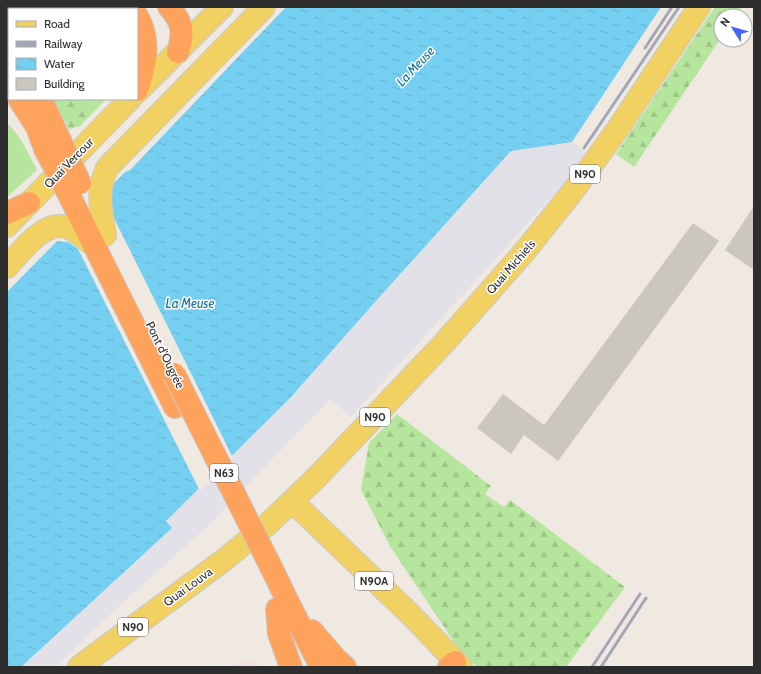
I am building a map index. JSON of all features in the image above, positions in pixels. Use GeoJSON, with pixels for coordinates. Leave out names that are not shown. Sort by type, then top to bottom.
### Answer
{"type":"FeatureCollection","features":[{"type":"Feature","properties":{"kind":"highway"},"geometry":{"type":"LineString","coordinates":[[169,7],[177,18],[181,28],[182,38],[178,52]]}},
{"type":"Feature","properties":{"kind":"highway"},"geometry":{"type":"LineString","coordinates":[[138,18],[146,38],[146,59],[138,88]]}},
{"type":"Feature","properties":{"kind":"highway","name":"N63"},"geometry":{"type":"LineString","coordinates":[[20,100],[37,128],[52,143]]}},
{"type":"Feature","properties":{"kind":"highway","name":"N63"},"geometry":{"type":"LineString","coordinates":[[44,104],[52,143]]}},
{"type":"Feature","properties":{"kind":"highway"},"geometry":{"type":"LineString","coordinates":[[7,110],[25,126],[52,143]]}},
{"type":"Feature","properties":{"kind":"highway","name":"Pont d'Ougrée"},"geometry":{"type":"LineString","coordinates":[[52,143],[282,605]]}},
{"type":"Feature","properties":{"kind":"highway"},"geometry":{"type":"LineString","coordinates":[[7,213],[29,203]]}},
{"type":"Feature","properties":{"kind":"highway"},"geometry":{"type":"LineString","coordinates":[[282,605],[279,634],[290,667]]}},
{"type":"Feature","properties":{"kind":"highway"},"geometry":{"type":"LineString","coordinates":[[282,605],[345,667]]}},
{"type":"Feature","properties":{"kind":"highway","name":"N63"},"geometry":{"type":"LineString","coordinates":[[282,605],[306,667]]}},
{"type":"Feature","properties":{"kind":"highway","name":"N63"},"geometry":{"type":"LineString","coordinates":[[282,605],[321,667]]}},
{"type":"Feature","properties":{"kind":"main road"},"geometry":{"type":"LineString","coordinates":[[138,90],[222,7]]}},
{"type":"Feature","properties":{"kind":"main road"},"geometry":{"type":"LineString","coordinates":[[7,267],[38,235],[52,226],[62,226],[100,240],[100,193],[102,178],[107,168],[264,7]]}},
{"type":"Feature","properties":{"kind":"main road","name":"Quai Michiels"},"geometry":{"type":"LineString","coordinates":[[292,502],[445,342],[525,251],[593,164],[698,7]]}},
{"type":"Feature","properties":{"kind":"main road","name":"Quai Vercour"},"geometry":{"type":"LineString","coordinates":[[7,226],[129,100]]}},
{"type":"Feature","properties":{"kind":"main road","name":"N90A"},"geometry":{"type":"LineString","coordinates":[[292,502],[411,616],[455,665]]}},
{"type":"Feature","properties":{"kind":"main road","name":"Quai Louva"},"geometry":{"type":"LineString","coordinates":[[79,667],[224,560],[292,502]]}},
{"type":"Feature","properties":{"kind":"shaded area"},"geometry":{"type":"Polygon","coordinates":[[[572,142],[588,154],[570,177],[351,417],[330,399],[211,523],[105,619],[56,667],[21,667],[171,528],[166,521],[291,397],[511,151],[572,142]]]}},
{"type":"Feature","properties":{"kind":"shaded area"},"geometry":{"type":"Polygon","coordinates":[[[255,659],[257,667],[228,667],[255,659]]]}},
{"type":"Feature","properties":{"kind":"green space"},"geometry":{"type":"Polygon","coordinates":[[[116,7],[117,8],[52,8],[116,7]]]}},
{"type":"Feature","properties":{"kind":"green space"},"geometry":{"type":"Polygon","coordinates":[[[715,7],[742,7],[741,8],[714,8],[715,7]]]}},
{"type":"Feature","properties":{"kind":"green space"},"geometry":{"type":"Polygon","coordinates":[[[713,10],[713,48],[714,48],[634,167],[616,154],[713,10]]]}},
{"type":"Feature","properties":{"kind":"green space"},"geometry":{"type":"Polygon","coordinates":[[[54,100],[105,100],[80,126],[69,129],[54,100]]]}},
{"type":"Feature","properties":{"kind":"green space"},"geometry":{"type":"Polygon","coordinates":[[[76,100],[85,106],[89,116],[80,126],[69,129],[60,111],[61,105],[67,101],[76,100]]]}},
{"type":"Feature","properties":{"kind":"green space"},"geometry":{"type":"Polygon","coordinates":[[[7,123],[20,139],[37,170],[7,197],[7,123]]]}},
{"type":"Feature","properties":{"kind":"green space"},"geometry":{"type":"Polygon","coordinates":[[[397,414],[491,486],[485,494],[504,507],[510,500],[625,587],[566,667],[477,667],[460,651],[390,546],[361,490],[369,443],[397,414]]]}},
{"type":"Feature","properties":{"kind":"water","name":"La Meuse"},"geometry":{"type":"Polygon","coordinates":[[[286,7],[661,7],[572,142],[511,151],[291,397],[166,521],[172,528],[21,667],[7,667],[7,292],[125,172],[130,170],[286,7]]]}},
{"type":"Feature","properties":{"kind":"pier"},"geometry":{"type":"Polygon","coordinates":[[[111,183],[111,212],[233,458],[200,491],[78,249],[68,242],[56,241],[111,183]]]}},
{"type":"Feature","properties":{"kind":"building"},"geometry":{"type":"Polygon","coordinates":[[[754,206],[754,270],[725,250],[754,206]]]}},
{"type":"Feature","properties":{"kind":"building"},"geometry":{"type":"Polygon","coordinates":[[[693,223],[719,241],[558,461],[524,435],[511,454],[477,428],[503,394],[544,425],[693,223]]]}},
{"type":"Feature","properties":{"kind":"railway"},"geometry":{"type":"LineString","coordinates":[[645,48],[672,7]]}},
{"type":"Feature","properties":{"kind":"railway"},"geometry":{"type":"LineString","coordinates":[[584,148],[679,7]]}},
{"type":"Feature","properties":{"kind":"railway"},"geometry":{"type":"LineString","coordinates":[[592,667],[640,594]]}},
{"type":"Feature","properties":{"kind":"railway"},"geometry":{"type":"LineString","coordinates":[[601,667],[646,598]]}}]}
